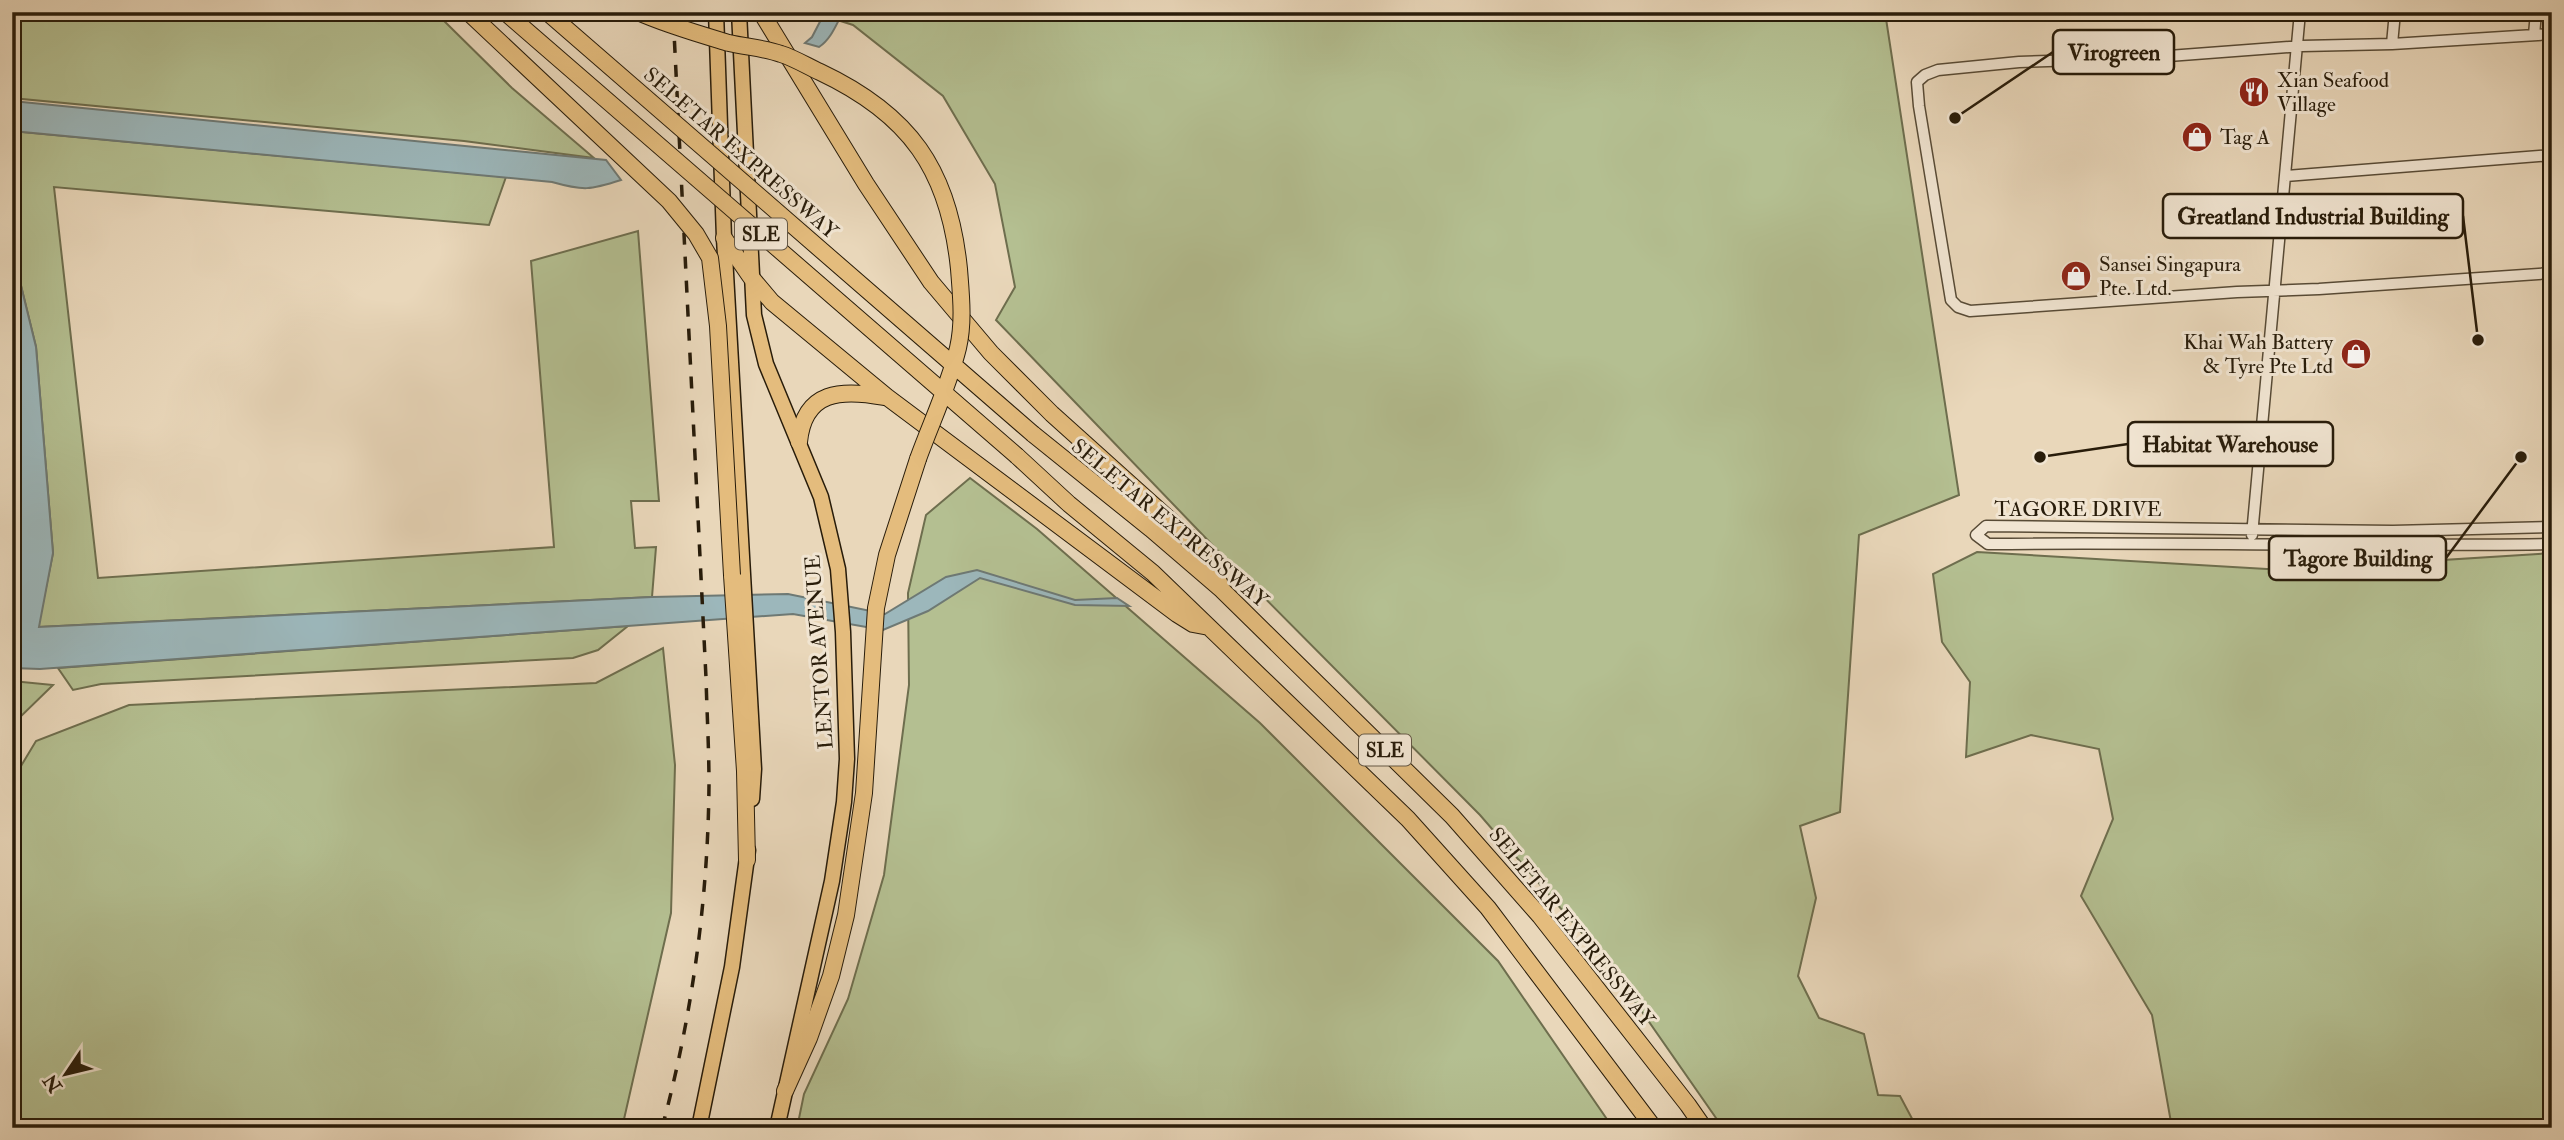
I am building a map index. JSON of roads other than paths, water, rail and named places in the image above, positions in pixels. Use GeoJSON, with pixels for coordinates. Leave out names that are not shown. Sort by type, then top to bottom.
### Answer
{"type":"FeatureCollection","features":[{"type":"Feature","properties":{"kind":"highway"},"geometry":{"type":"LineString","coordinates":[[468,12],[669,201],[696,234],[710,258],[718,326],[741,631],[747,860]]}},
{"type":"Feature","properties":{"kind":"highway","name":"SLE"},"geometry":{"type":"LineString","coordinates":[[505,12],[1069,504],[1153,573],[1408,819],[1488,908],[1654,1128]]}},
{"type":"Feature","properties":{"kind":"highway","name":"SELETAR EXPRESSWAY"},"geometry":{"type":"LineString","coordinates":[[547,12],[1033,434],[1152,529],[1222,590],[1452,816],[1539,916],[1688,1105],[1703,1128]]}},
{"type":"Feature","properties":{"kind":"highway"},"geometry":{"type":"LineString","coordinates":[[638,12],[730,43],[782,54],[838,80],[878,105],[897,121],[923,155],[937,180],[954,234],[961,289],[958,349],[905,497],[882,577],[872,643],[860,828],[846,915],[831,976],[809,1038],[785,1091]]}},
{"type":"Feature","properties":{"kind":"highway"},"geometry":{"type":"LineString","coordinates":[[761,12],[866,184],[931,282],[991,353],[1052,414],[1190,538],[1212,565],[1222,590]]}},
{"type":"Feature","properties":{"kind":"highway"},"geometry":{"type":"LineString","coordinates":[[724,238],[772,302],[887,397],[1177,614],[1193,624],[1211,628]]}},
{"type":"Feature","properties":{"kind":"highway"},"geometry":{"type":"LineString","coordinates":[[799,442],[806,415],[820,400],[842,392],[887,397]]}},
{"type":"Feature","properties":{"kind":"main road"},"geometry":{"type":"LineString","coordinates":[[716,12],[724,238],[743,579],[741,631]]}},
{"type":"Feature","properties":{"kind":"main road","name":"LENTOR AVENUE"},"geometry":{"type":"LineString","coordinates":[[739,12],[754,315],[760,344],[821,497],[831,532],[838,569],[843,632],[846,727],[844,802],[832,881],[778,1128]]}},
{"type":"Feature","properties":{"kind":"main road"},"geometry":{"type":"LineString","coordinates":[[717,56],[740,58]]}},
{"type":"Feature","properties":{"kind":"main road"},"geometry":{"type":"LineString","coordinates":[[699,1128],[732,967],[747,860]]}},
{"type":"Feature","properties":{"kind":"street"},"geometry":{"type":"LineString","coordinates":[[2252,545],[2300,12]]}},
{"type":"Feature","properties":{"kind":"street"},"geometry":{"type":"LineString","coordinates":[[2392,44],[2395,12]]}},
{"type":"Feature","properties":{"kind":"street"},"geometry":{"type":"LineString","coordinates":[[2534,35],[2536,12]]}},
{"type":"Feature","properties":{"kind":"street"},"geometry":{"type":"LineString","coordinates":[[2552,34],[2142,58],[2019,62],[1938,70],[1925,75],[1917,82],[1951,300],[1958,307],[1970,311],[2552,274]]}},
{"type":"Feature","properties":{"kind":"street"},"geometry":{"type":"LineString","coordinates":[[2285,176],[2552,155]]}},
{"type":"Feature","properties":{"kind":"street","name":"TAGORE DRIVE"},"geometry":{"type":"LineString","coordinates":[[2552,527],[2393,531],[1986,526],[1976,535],[1988,544],[2552,544]]}},
{"type":"Feature","properties":{"kind":"water"},"geometry":{"type":"Polygon","coordinates":[[[825,12],[843,12],[823,44],[819,47],[805,43],[812,37],[825,12]]]}},
{"type":"Feature","properties":{"kind":"water"},"geometry":{"type":"Polygon","coordinates":[[[12,101],[606,160],[621,180],[580,188],[552,182],[12,131],[12,101]]]}},
{"type":"Feature","properties":{"kind":"water"},"geometry":{"type":"Polygon","coordinates":[[[12,249],[36,347],[53,553],[39,627],[652,597],[788,594],[885,614],[946,577],[977,570],[1075,600],[1117,598],[1129,606],[1075,605],[980,578],[928,611],[883,630],[793,614],[40,669],[12,668],[12,249]]]}},
{"type":"Feature","properties":{"kind":"railway"},"geometry":{"type":"LineString","coordinates":[[662,1128],[682,1044],[702,915],[709,785],[673,12]]}},
{"type":"Feature","properties":{"kind":"place","name":"Xian Seafood Village"},"geometry":{"type":"Point","coordinates":[2254,92]}},
{"type":"Feature","properties":{"kind":"place","name":"Virogreen"},"geometry":{"type":"Point","coordinates":[1955,118]}},
{"type":"Feature","properties":{"kind":"place","name":"Tag A"},"geometry":{"type":"Point","coordinates":[2197,137]}},
{"type":"Feature","properties":{"kind":"place","name":"Sansei Singapura Pte. Ltd."},"geometry":{"type":"Point","coordinates":[2076,276]}},
{"type":"Feature","properties":{"kind":"place","name":"Greatland Industrial Building"},"geometry":{"type":"Point","coordinates":[2478,340]}},
{"type":"Feature","properties":{"kind":"place","name":"Khai Wah Battery & Tyre Pte Ltd"},"geometry":{"type":"Point","coordinates":[2356,354]}},
{"type":"Feature","properties":{"kind":"place","name":"Habitat Warehouse"},"geometry":{"type":"Point","coordinates":[2040,457]}},
{"type":"Feature","properties":{"kind":"place","name":"Tagore Building"},"geometry":{"type":"Point","coordinates":[2521,457]}}]}
